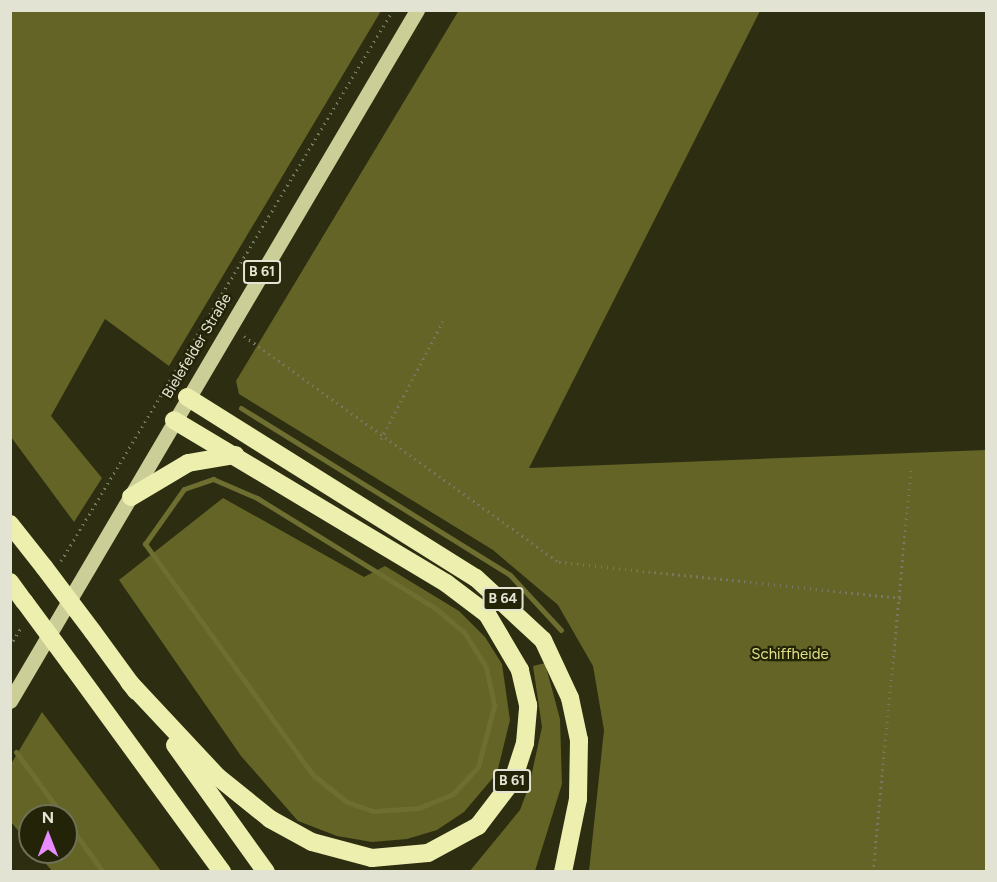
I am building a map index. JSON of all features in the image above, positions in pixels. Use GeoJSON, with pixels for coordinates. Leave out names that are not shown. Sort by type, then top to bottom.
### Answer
{"type":"FeatureCollection","features":[{"type":"Feature","properties":{"kind":"highway","name":"B 64"},"geometry":{"type":"LineString","coordinates":[[187,397],[476,578],[543,640],[570,698],[579,740],[578,799],[563,872]]}},
{"type":"Feature","properties":{"kind":"highway"},"geometry":{"type":"LineString","coordinates":[[174,420],[235,455]]}},
{"type":"Feature","properties":{"kind":"highway","name":"B 61"},"geometry":{"type":"LineString","coordinates":[[129,682],[218,777],[263,814],[312,842],[353,854],[391,859],[446,846],[492,814],[513,780],[525,743],[528,705],[514,656],[487,614],[446,583],[235,455],[188,463],[131,497]]}},
{"type":"Feature","properties":{"kind":"highway"},"geometry":{"type":"LineString","coordinates":[[10,524],[50,568],[93,632],[266,872]]}},
{"type":"Feature","properties":{"kind":"highway"},"geometry":{"type":"LineString","coordinates":[[10,582],[222,872]]}},
{"type":"Feature","properties":{"kind":"main road","name":"Bielefelder Straße"},"geometry":{"type":"LineString","coordinates":[[10,701],[417,10]]}},
{"type":"Feature","properties":{"kind":"path"},"geometry":{"type":"LineString","coordinates":[[50,568],[393,10]]}},
{"type":"Feature","properties":{"kind":"path"},"geometry":{"type":"LineString","coordinates":[[381,440],[443,321]]}},
{"type":"Feature","properties":{"kind":"path"},"geometry":{"type":"LineString","coordinates":[[230,326],[381,440],[559,562],[901,598]]}},
{"type":"Feature","properties":{"kind":"path"},"geometry":{"type":"LineString","coordinates":[[873,872],[901,598],[911,470]]}},
{"type":"Feature","properties":{"kind":"path"},"geometry":{"type":"LineString","coordinates":[[10,646],[26,620]]}},
{"type":"Feature","properties":{"kind":"green space"},"geometry":{"type":"Polygon","coordinates":[[[11,10],[381,11],[169,366],[105,319],[51,416],[102,478],[74,522],[11,437],[11,10]]]}},
{"type":"Feature","properties":{"kind":"green space","name":"Schiffheide"},"geometry":{"type":"Polygon","coordinates":[[[459,10],[760,11],[529,468],[986,450],[986,871],[589,871],[604,730],[593,666],[558,605],[493,550],[239,394],[236,381],[459,10]]]}},
{"type":"Feature","properties":{"kind":"green space"},"geometry":{"type":"Polygon","coordinates":[[[223,498],[364,577],[385,566],[459,611],[485,637],[502,664],[510,720],[497,773],[464,812],[437,830],[407,839],[372,842],[337,836],[298,821],[241,756],[119,580],[223,498]]]}},
{"type":"Feature","properties":{"kind":"green space"},"geometry":{"type":"Polygon","coordinates":[[[545,663],[560,719],[562,784],[535,871],[469,872],[520,810],[529,786],[542,727],[533,666],[545,663]]]}},
{"type":"Feature","properties":{"kind":"green space"},"geometry":{"type":"Polygon","coordinates":[[[42,712],[161,871],[52,871],[46,864],[78,864],[78,804],[18,804],[18,830],[11,822],[11,764],[42,712]]]}},
{"type":"Feature","properties":{"kind":"waterway"},"geometry":{"type":"LineString","coordinates":[[241,408],[510,575],[561,630]]}},
{"type":"Feature","properties":{"kind":"waterway"},"geometry":{"type":"LineString","coordinates":[[213,479],[257,498],[435,608],[464,632],[486,667],[494,706],[478,767],[453,794],[419,808],[373,811],[347,802],[313,775],[145,544],[184,489],[213,479]]}},
{"type":"Feature","properties":{"kind":"waterway"},"geometry":{"type":"LineString","coordinates":[[16,752],[54,804]]}},
{"type":"Feature","properties":{"kind":"waterway"},"geometry":{"type":"LineString","coordinates":[[78,838],[103,872]]}}]}
